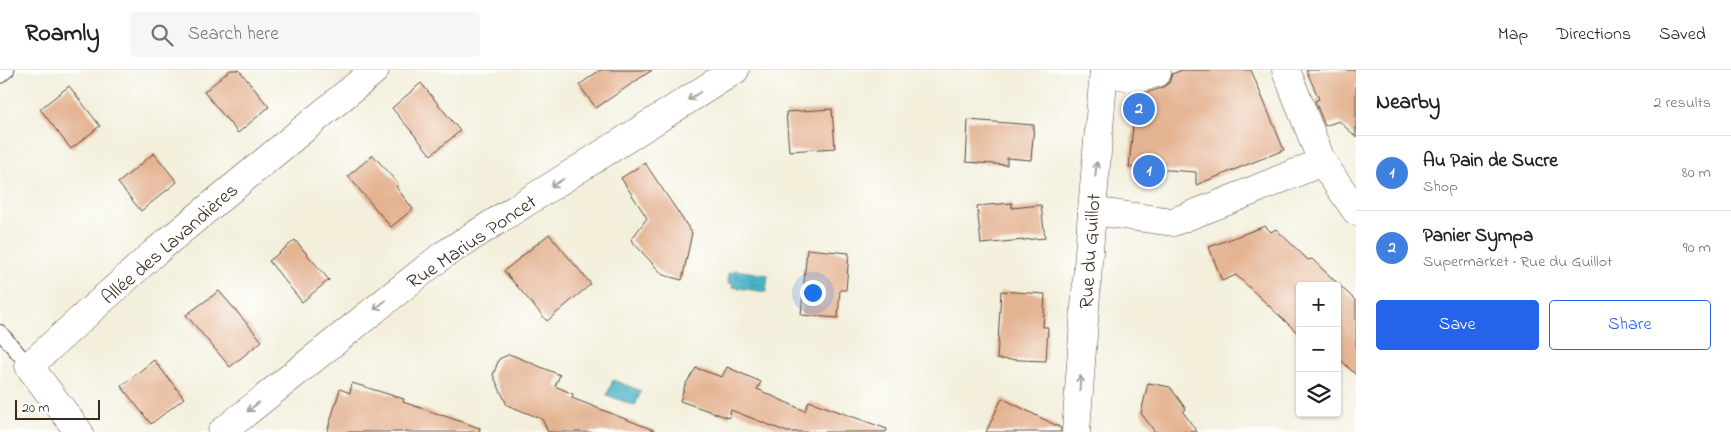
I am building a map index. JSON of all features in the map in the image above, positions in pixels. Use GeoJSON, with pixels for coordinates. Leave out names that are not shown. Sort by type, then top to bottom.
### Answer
{"type":"FeatureCollection","features":[{"type":"Feature","properties":{"kind":"street","name":"Allée des Lavandières"},"geometry":{"type":"LineString","coordinates":[[29,366],[154,253],[375,70]]}},
{"type":"Feature","properties":{"kind":"street","name":"Rue Marius Poncet"},"geometry":{"type":"LineString","coordinates":[[222,432],[443,255],[735,70]]}},
{"type":"Feature","properties":{"kind":"street"},"geometry":{"type":"LineString","coordinates":[[1286,70],[1322,162],[1356,211]]}},
{"type":"Feature","properties":{"kind":"street"},"geometry":{"type":"LineString","coordinates":[[1104,71],[1138,79],[1157,73]]}},
{"type":"Feature","properties":{"kind":"street","name":"Rue du Guillot"},"geometry":{"type":"LineString","coordinates":[[1076,432],[1104,71]]}},
{"type":"Feature","properties":{"kind":"street"},"geometry":{"type":"LineString","coordinates":[[1092,211],[1173,222],[1322,162]]}},
{"type":"Feature","properties":{"kind":"street"},"geometry":{"type":"LineString","coordinates":[[29,366],[79,432]]}},
{"type":"Feature","properties":{"kind":"lane"},"geometry":{"type":"LineString","coordinates":[[0,76],[7,70]]}},
{"type":"Feature","properties":{"kind":"lane"},"geometry":{"type":"LineString","coordinates":[[0,332],[29,366]]}},
{"type":"Feature","properties":{"kind":"water"},"geometry":{"type":"Polygon","coordinates":[[[735,270],[768,275],[766,292],[732,287],[733,284],[728,283],[729,272],[734,273],[735,270]]]}},
{"type":"Feature","properties":{"kind":"water"},"geometry":{"type":"Polygon","coordinates":[[[613,380],[641,391],[635,406],[607,395],[613,380]]]}},
{"type":"Feature","properties":{"kind":"building"},"geometry":{"type":"Polygon","coordinates":[[[230,70],[239,70],[269,107],[238,133],[204,92],[230,70]]]}},
{"type":"Feature","properties":{"kind":"building"},"geometry":{"type":"Polygon","coordinates":[[[600,70],[652,70],[596,108],[579,85],[600,70]]]}},
{"type":"Feature","properties":{"kind":"building"},"geometry":{"type":"Polygon","coordinates":[[[1182,70],[1251,70],[1284,150],[1196,185],[1196,172],[1129,167],[1136,94],[1143,94],[1162,88],[1169,83],[1172,74],[1182,70]]]}},
{"type":"Feature","properties":{"kind":"building"},"geometry":{"type":"Polygon","coordinates":[[[1306,70],[1356,70],[1356,137],[1339,121],[1325,126],[1315,101],[1319,99],[1306,70]]]}},
{"type":"Feature","properties":{"kind":"building"},"geometry":{"type":"Polygon","coordinates":[[[421,83],[460,131],[431,155],[392,108],[421,83]]]}},
{"type":"Feature","properties":{"kind":"building"},"geometry":{"type":"Polygon","coordinates":[[[69,86],[100,126],[71,149],[40,109],[69,86]]]}},
{"type":"Feature","properties":{"kind":"building"},"geometry":{"type":"Polygon","coordinates":[[[832,109],[835,148],[789,151],[786,112],[832,109]]]}},
{"type":"Feature","properties":{"kind":"building"},"geometry":{"type":"Polygon","coordinates":[[[968,120],[1034,125],[1031,160],[1007,158],[1007,165],[966,162],[968,120]]]}},
{"type":"Feature","properties":{"kind":"building"},"geometry":{"type":"Polygon","coordinates":[[[154,153],[177,182],[141,211],[118,183],[154,153]]]}},
{"type":"Feature","properties":{"kind":"building"},"geometry":{"type":"Polygon","coordinates":[[[373,155],[399,185],[396,187],[413,209],[391,227],[348,176],[373,155]]]}},
{"type":"Feature","properties":{"kind":"building"},"geometry":{"type":"Polygon","coordinates":[[[645,163],[692,233],[682,280],[663,275],[631,240],[647,218],[621,178],[645,163]]]}},
{"type":"Feature","properties":{"kind":"building"},"geometry":{"type":"Polygon","coordinates":[[[1012,203],[1012,208],[1041,205],[1045,238],[981,244],[977,206],[1012,203]]]}},
{"type":"Feature","properties":{"kind":"building"},"geometry":{"type":"Polygon","coordinates":[[[1265,226],[1271,232],[1276,229],[1308,260],[1312,259],[1336,282],[1296,282],[1296,331],[1236,275],[1222,281],[1209,247],[1265,226]]]}},
{"type":"Feature","properties":{"kind":"building"},"geometry":{"type":"Polygon","coordinates":[[[549,234],[591,284],[547,321],[504,271],[549,234]]]}},
{"type":"Feature","properties":{"kind":"building"},"geometry":{"type":"Polygon","coordinates":[[[295,240],[329,280],[302,302],[269,261],[295,240]]]}},
{"type":"Feature","properties":{"kind":"building"},"geometry":{"type":"Polygon","coordinates":[[[807,249],[849,253],[846,290],[840,290],[838,318],[801,315],[807,249]]]}},
{"type":"Feature","properties":{"kind":"building"},"geometry":{"type":"Polygon","coordinates":[[[1341,287],[1356,301],[1356,375],[1341,360],[1341,287]]]}},
{"type":"Feature","properties":{"kind":"building"},"geometry":{"type":"Polygon","coordinates":[[[219,291],[262,341],[230,367],[186,315],[219,291]]]}},
{"type":"Feature","properties":{"kind":"building"},"geometry":{"type":"Polygon","coordinates":[[[1001,291],[1045,294],[1043,327],[1048,327],[1046,361],[997,359],[1001,291]]]}},
{"type":"Feature","properties":{"kind":"building"},"geometry":{"type":"Polygon","coordinates":[[[508,355],[560,375],[555,386],[573,394],[572,398],[656,431],[548,432],[542,419],[507,405],[493,375],[499,359],[508,355]]]}},
{"type":"Feature","properties":{"kind":"building"},"geometry":{"type":"Polygon","coordinates":[[[154,360],[184,398],[151,424],[121,386],[154,360]]]}},
{"type":"Feature","properties":{"kind":"building"},"geometry":{"type":"Polygon","coordinates":[[[727,367],[761,382],[757,389],[805,411],[809,401],[887,429],[886,432],[787,432],[731,410],[729,418],[680,401],[685,385],[696,368],[722,377],[727,367]]]}},
{"type":"Feature","properties":{"kind":"building"},"geometry":{"type":"Polygon","coordinates":[[[352,383],[404,399],[403,402],[480,428],[479,432],[327,432],[340,389],[350,393],[352,383]]]}},
{"type":"Feature","properties":{"kind":"building"},"geometry":{"type":"Polygon","coordinates":[[[1148,383],[1170,387],[1186,409],[1183,412],[1197,432],[1155,432],[1141,413],[1148,383]]]}},
{"type":"Feature","properties":{"kind":"building"},"geometry":{"type":"Polygon","coordinates":[[[1002,398],[1061,428],[1061,432],[986,432],[1002,398]]]}},
{"type":"Feature","properties":{"kind":"place","name":"Panier Sympa"},"geometry":{"type":"Point","coordinates":[1139,109]}},
{"type":"Feature","properties":{"kind":"place","name":"Au Pain de Sucre"},"geometry":{"type":"Point","coordinates":[1149,171]}}]}
